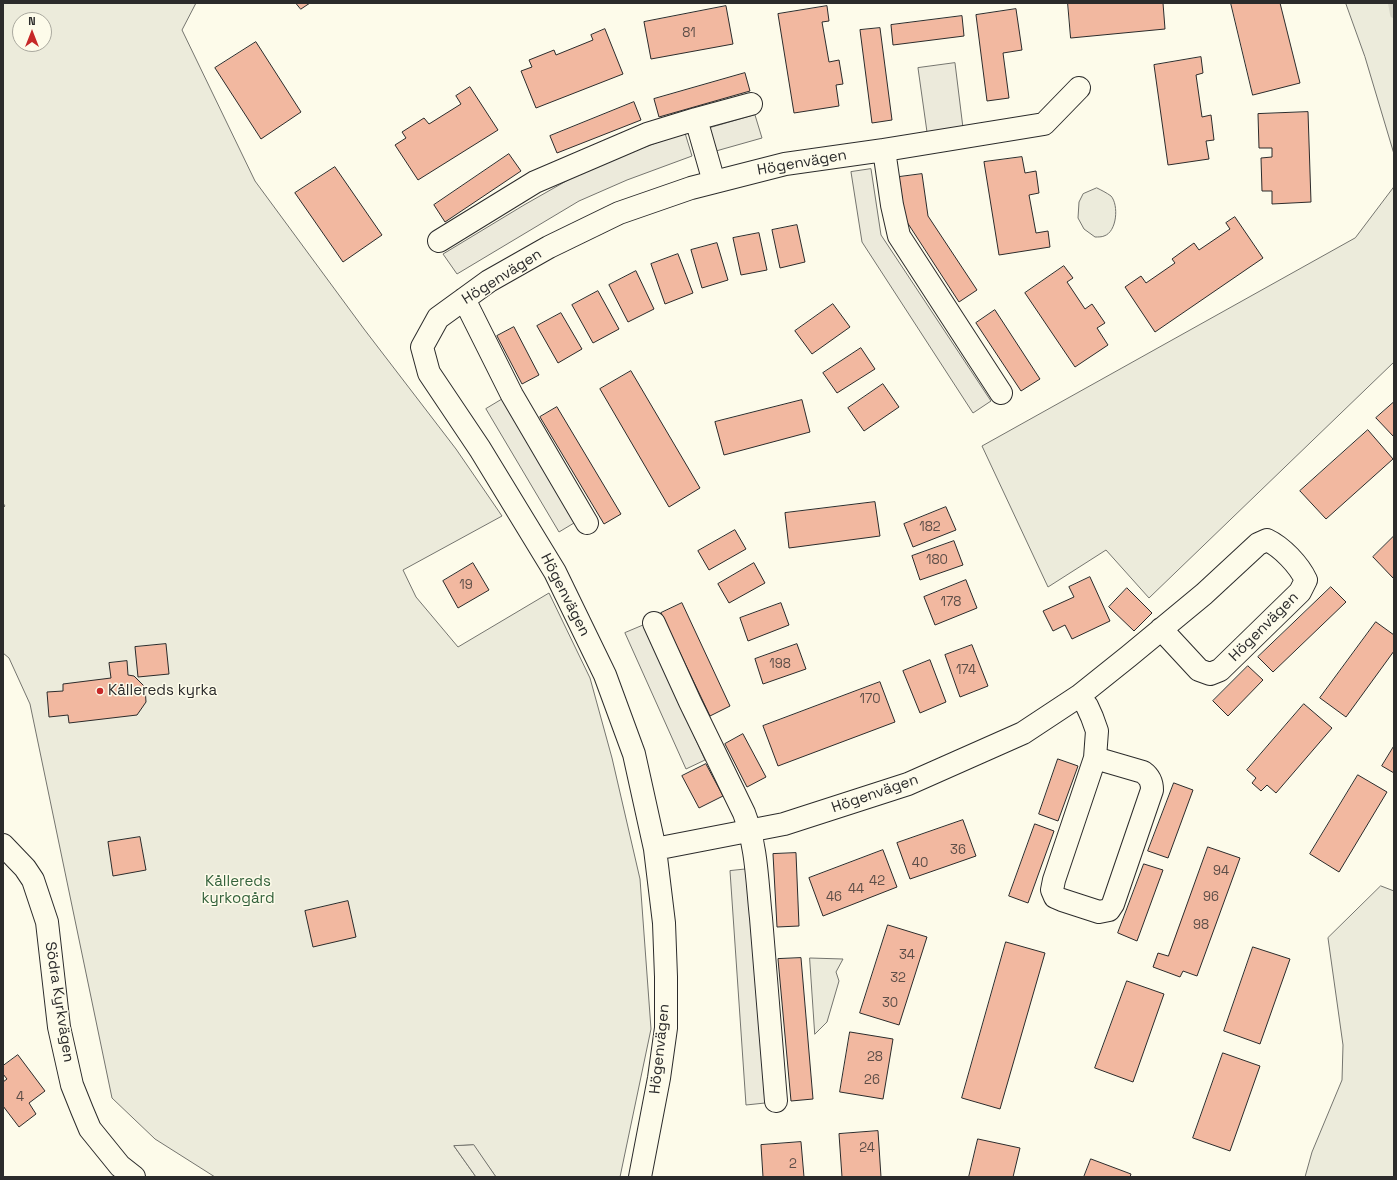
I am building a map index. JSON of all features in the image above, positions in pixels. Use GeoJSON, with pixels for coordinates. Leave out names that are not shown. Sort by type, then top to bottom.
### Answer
{"type":"FeatureCollection","features":[{"type":"Feature","properties":{"kind":"street","name":"Högenvägen"},"geometry":{"type":"LineString","coordinates":[[640,1177],[659,1078],[666,1028],[666,977],[664,923],[655,849],[634,754],[605,675],[555,572],[480,449],[429,373],[422,347],[438,318],[489,281],[549,247],[619,213],[691,188],[785,164],[884,150],[1044,124],[1079,88]]}},
{"type":"Feature","properties":{"kind":"street"},"geometry":{"type":"LineString","coordinates":[[440,241],[535,182],[646,134],[751,104]]}},
{"type":"Feature","properties":{"kind":"street"},"geometry":{"type":"LineString","coordinates":[[696,119],[714,182]]}},
{"type":"Feature","properties":{"kind":"street"},"geometry":{"type":"LineString","coordinates":[[884,150],[892,205],[899,236],[1002,393]]}},
{"type":"Feature","properties":{"kind":"street"},"geometry":{"type":"LineString","coordinates":[[464,299],[512,395],[587,523]]}},
{"type":"Feature","properties":{"kind":"street","name":"Högenvägen"},"geometry":{"type":"LineString","coordinates":[[655,849],[784,824],[908,784],[1023,733],[1079,696],[1161,629],[1204,594],[1258,544],[1267,540],[1277,545],[1303,573],[1306,580],[1300,592],[1234,658],[1220,670],[1210,674],[1199,670],[1161,629]]}},
{"type":"Feature","properties":{"kind":"street"},"geometry":{"type":"LineString","coordinates":[[654,623],[690,702],[744,813],[751,831],[754,849],[776,1101]]}},
{"type":"Feature","properties":{"kind":"street"},"geometry":{"type":"LineString","coordinates":[[1079,696],[1087,706],[1097,731],[1095,758],[1052,890],[1055,897],[1099,912],[1109,910],[1113,904],[1152,790],[1152,782],[1148,775],[1143,772],[1095,758]]}},
{"type":"Feature","properties":{"kind":"street","name":"Södra Kyrkvägen"},"geometry":{"type":"LineString","coordinates":[[3,845],[25,868],[33,880],[47,922],[59,1027],[72,1085],[90,1129],[120,1166],[134,1177]]}},
{"type":"Feature","properties":{"kind":"green space","name":"Kållereds kyrkogård"},"geometry":{"type":"Polygon","coordinates":[[[3,3],[196,3],[182,30],[255,181],[364,329],[456,449],[502,516],[403,570],[416,597],[458,647],[549,593],[590,678],[612,758],[640,879],[651,1029],[620,1177],[496,1177],[473,1145],[454,1146],[476,1177],[215,1177],[155,1139],[112,1098],[30,704],[9,658],[3,653],[3,508],[5,506],[3,503],[3,3]]]}},
{"type":"Feature","properties":{"kind":"green space"},"geometry":{"type":"Polygon","coordinates":[[[1346,3],[1394,3],[1394,154],[1365,57],[1346,3]]]}},
{"type":"Feature","properties":{"kind":"green space"},"geometry":{"type":"Polygon","coordinates":[[[1394,187],[1394,362],[1149,598],[1106,550],[1048,587],[982,446],[1355,238],[1394,187]]]}},
{"type":"Feature","properties":{"kind":"green space"},"geometry":{"type":"Polygon","coordinates":[[[1097,188],[1111,196],[1114,200],[1116,212],[1114,224],[1108,234],[1095,237],[1084,229],[1078,218],[1079,202],[1083,194],[1097,188]]]}},
{"type":"Feature","properties":{"kind":"green space"},"geometry":{"type":"Polygon","coordinates":[[[1381,886],[1394,891],[1394,1177],[1305,1177],[1312,1152],[1342,1080],[1343,1045],[1328,938],[1381,886]]]}},
{"type":"Feature","properties":{"kind":"green space"},"geometry":{"type":"Polygon","coordinates":[[[810,958],[843,959],[836,972],[839,981],[827,1022],[815,1034],[810,958]]]}},
{"type":"Feature","properties":{"kind":"shaded area"},"geometry":{"type":"Polygon","coordinates":[[[955,63],[963,128],[927,132],[918,68],[955,63]]]}},
{"type":"Feature","properties":{"kind":"shaded area"},"geometry":{"type":"Polygon","coordinates":[[[755,115],[762,138],[716,151],[710,128],[755,115]]]}},
{"type":"Feature","properties":{"kind":"shaded area"},"geometry":{"type":"Polygon","coordinates":[[[685,133],[692,156],[627,180],[579,201],[457,274],[443,254],[575,176],[631,152],[685,133]]]}},
{"type":"Feature","properties":{"kind":"shaded area"},"geometry":{"type":"Polygon","coordinates":[[[871,169],[881,235],[991,401],[973,413],[862,242],[851,172],[871,169]]]}},
{"type":"Feature","properties":{"kind":"shaded area"},"geometry":{"type":"Polygon","coordinates":[[[506,397],[579,520],[559,532],[486,409],[506,397]]]}},
{"type":"Feature","properties":{"kind":"shaded area"},"geometry":{"type":"Polygon","coordinates":[[[644,625],[705,760],[686,769],[625,633],[644,625]]]}},
{"type":"Feature","properties":{"kind":"shaded area"},"geometry":{"type":"Polygon","coordinates":[[[749,869],[765,1103],[746,1105],[730,871],[749,869]]]}},
{"type":"Feature","properties":{"kind":"shaded area"},"geometry":{"type":"Polygon","coordinates":[[[474,1145],[496,1177],[476,1177],[454,1146],[474,1145]]]}},
{"type":"Feature","properties":{"kind":"building"},"geometry":{"type":"Polygon","coordinates":[[[296,3],[310,3],[301,9],[296,3]]]}},
{"type":"Feature","properties":{"kind":"building"},"geometry":{"type":"Polygon","coordinates":[[[1068,3],[1163,3],[1165,29],[1071,38],[1068,3]]]}},
{"type":"Feature","properties":{"kind":"building"},"geometry":{"type":"Polygon","coordinates":[[[1231,3],[1280,3],[1300,83],[1253,95],[1231,3]]]}},
{"type":"Feature","properties":{"kind":"building"},"geometry":{"type":"Polygon","coordinates":[[[726,6],[733,44],[651,59],[644,22],[726,6]]]}},
{"type":"Feature","properties":{"kind":"building"},"geometry":{"type":"Polygon","coordinates":[[[827,6],[829,21],[822,22],[829,62],[839,60],[843,84],[836,85],[839,106],[794,113],[778,14],[827,6]]]}},
{"type":"Feature","properties":{"kind":"building"},"geometry":{"type":"Polygon","coordinates":[[[1016,9],[1022,50],[1003,53],[1009,98],[987,101],[976,15],[1016,9]]]}},
{"type":"Feature","properties":{"kind":"building"},"geometry":{"type":"Polygon","coordinates":[[[962,16],[964,36],[893,45],[891,25],[962,16]]]}},
{"type":"Feature","properties":{"kind":"building"},"geometry":{"type":"Polygon","coordinates":[[[880,28],[892,120],[872,123],[860,30],[880,28]]]}},
{"type":"Feature","properties":{"kind":"building"},"geometry":{"type":"Polygon","coordinates":[[[605,29],[623,74],[536,108],[521,71],[532,67],[529,60],[554,50],[556,55],[593,40],[591,35],[605,29]]]}},
{"type":"Feature","properties":{"kind":"building"},"geometry":{"type":"Polygon","coordinates":[[[256,42],[301,112],[261,139],[215,68],[256,42]]]}},
{"type":"Feature","properties":{"kind":"building"},"geometry":{"type":"Polygon","coordinates":[[[1201,57],[1203,73],[1196,75],[1202,117],[1211,115],[1214,140],[1206,141],[1209,159],[1168,165],[1154,65],[1201,57]]]}},
{"type":"Feature","properties":{"kind":"building"},"geometry":{"type":"Polygon","coordinates":[[[745,73],[750,91],[659,117],[654,99],[745,73]]]}},
{"type":"Feature","properties":{"kind":"building"},"geometry":{"type":"Polygon","coordinates":[[[470,87],[498,130],[418,180],[395,145],[406,138],[402,132],[424,118],[429,124],[461,104],[456,96],[470,87]]]}},
{"type":"Feature","properties":{"kind":"building"},"geometry":{"type":"Polygon","coordinates":[[[634,102],[641,120],[557,153],[550,136],[634,102]]]}},
{"type":"Feature","properties":{"kind":"building"},"geometry":{"type":"Polygon","coordinates":[[[1308,112],[1311,202],[1272,204],[1272,191],[1262,191],[1261,158],[1272,157],[1272,148],[1259,148],[1258,114],[1308,112]]]}},
{"type":"Feature","properties":{"kind":"building"},"geometry":{"type":"Polygon","coordinates":[[[509,154],[521,171],[445,222],[434,205],[509,154]]]}},
{"type":"Feature","properties":{"kind":"building"},"geometry":{"type":"Polygon","coordinates":[[[1022,157],[1025,173],[1036,171],[1039,193],[1029,195],[1036,233],[1048,231],[1050,247],[999,255],[984,162],[1022,157]]]}},
{"type":"Feature","properties":{"kind":"building"},"geometry":{"type":"Polygon","coordinates":[[[335,167],[382,235],[343,262],[295,193],[335,167]]]}},
{"type":"Feature","properties":{"kind":"building"},"geometry":{"type":"Polygon","coordinates":[[[922,174],[928,216],[977,290],[959,302],[905,219],[899,177],[922,174]]]}},
{"type":"Feature","properties":{"kind":"building"},"geometry":{"type":"Polygon","coordinates":[[[1235,217],[1263,258],[1155,332],[1125,287],[1141,276],[1146,283],[1175,263],[1172,259],[1194,243],[1199,250],[1230,229],[1226,223],[1235,217]]]}},
{"type":"Feature","properties":{"kind":"building"},"geometry":{"type":"Polygon","coordinates":[[[797,225],[805,262],[780,268],[772,230],[797,225]]]}},
{"type":"Feature","properties":{"kind":"building"},"geometry":{"type":"Polygon","coordinates":[[[759,233],[767,270],[741,275],[733,238],[759,233]]]}},
{"type":"Feature","properties":{"kind":"building"},"geometry":{"type":"Polygon","coordinates":[[[717,243],[728,280],[702,288],[691,250],[717,243]]]}},
{"type":"Feature","properties":{"kind":"building"},"geometry":{"type":"Polygon","coordinates":[[[678,254],[693,293],[665,304],[651,264],[678,254]]]}},
{"type":"Feature","properties":{"kind":"building"},"geometry":{"type":"Polygon","coordinates":[[[1064,266],[1073,278],[1067,282],[1085,309],[1092,304],[1105,323],[1097,328],[1108,345],[1075,367],[1025,293],[1064,266]]]}},
{"type":"Feature","properties":{"kind":"building"},"geometry":{"type":"Polygon","coordinates":[[[636,271],[654,309],[628,322],[609,285],[636,271]]]}},
{"type":"Feature","properties":{"kind":"building"},"geometry":{"type":"Polygon","coordinates":[[[598,291],[619,329],[593,343],[572,305],[598,291]]]}},
{"type":"Feature","properties":{"kind":"building"},"geometry":{"type":"Polygon","coordinates":[[[833,304],[850,327],[812,354],[795,331],[833,304]]]}},
{"type":"Feature","properties":{"kind":"building"},"geometry":{"type":"Polygon","coordinates":[[[995,310],[1040,379],[1021,391],[976,323],[995,310]]]}},
{"type":"Feature","properties":{"kind":"building"},"geometry":{"type":"Polygon","coordinates":[[[561,313],[582,349],[558,363],[537,326],[561,313]]]}},
{"type":"Feature","properties":{"kind":"building"},"geometry":{"type":"Polygon","coordinates":[[[514,327],[539,375],[522,384],[497,336],[514,327]]]}},
{"type":"Feature","properties":{"kind":"building"},"geometry":{"type":"Polygon","coordinates":[[[861,348],[875,369],[837,393],[823,373],[861,348]]]}},
{"type":"Feature","properties":{"kind":"building"},"geometry":{"type":"Polygon","coordinates":[[[631,371],[700,488],[669,507],[600,389],[631,371]]]}},
{"type":"Feature","properties":{"kind":"building"},"geometry":{"type":"Polygon","coordinates":[[[883,384],[899,407],[864,431],[848,408],[883,384]]]}},
{"type":"Feature","properties":{"kind":"building"},"geometry":{"type":"Polygon","coordinates":[[[802,400],[810,432],[724,455],[715,422],[802,400]]]}},
{"type":"Feature","properties":{"kind":"building"},"geometry":{"type":"Polygon","coordinates":[[[1394,402],[1394,437],[1376,418],[1394,402]]]}},
{"type":"Feature","properties":{"kind":"building"},"geometry":{"type":"Polygon","coordinates":[[[557,407],[621,514],[604,524],[540,417],[557,407]]]}},
{"type":"Feature","properties":{"kind":"building"},"geometry":{"type":"Polygon","coordinates":[[[1368,430],[1393,459],[1326,519],[1300,491],[1368,430]]]}},
{"type":"Feature","properties":{"kind":"building"},"geometry":{"type":"Polygon","coordinates":[[[875,502],[880,536],[789,548],[785,513],[875,502]]]}},
{"type":"Feature","properties":{"kind":"building"},"geometry":{"type":"Polygon","coordinates":[[[946,507],[956,530],[913,547],[904,524],[946,507]]]}},
{"type":"Feature","properties":{"kind":"building"},"geometry":{"type":"Polygon","coordinates":[[[735,530],[746,549],[709,570],[698,551],[735,530]]]}},
{"type":"Feature","properties":{"kind":"building"},"geometry":{"type":"Polygon","coordinates":[[[1394,536],[1394,579],[1373,557],[1394,536]]]}},
{"type":"Feature","properties":{"kind":"building"},"geometry":{"type":"Polygon","coordinates":[[[954,541],[963,565],[920,580],[912,556],[954,541]]]}},
{"type":"Feature","properties":{"kind":"building"},"geometry":{"type":"Polygon","coordinates":[[[473,563],[489,590],[458,608],[443,581],[473,563]]]}},
{"type":"Feature","properties":{"kind":"building"},"geometry":{"type":"Polygon","coordinates":[[[754,563],[765,583],[729,603],[718,584],[754,563]]]}},
{"type":"Feature","properties":{"kind":"building"},"geometry":{"type":"Polygon","coordinates":[[[1090,577],[1110,621],[1072,639],[1065,625],[1053,631],[1043,611],[1074,597],[1069,587],[1090,577]]]}},
{"type":"Feature","properties":{"kind":"building"},"geometry":{"type":"Polygon","coordinates":[[[966,580],[977,608],[935,625],[924,597],[966,580]]]}},
{"type":"Feature","properties":{"kind":"building"},"geometry":{"type":"Polygon","coordinates":[[[1331,587],[1346,602],[1273,672],[1258,657],[1331,587]]]}},
{"type":"Feature","properties":{"kind":"building"},"geometry":{"type":"Polygon","coordinates":[[[1127,588],[1152,613],[1134,631],[1109,607],[1127,588]]]}},
{"type":"Feature","properties":{"kind":"building"},"geometry":{"type":"Polygon","coordinates":[[[682,603],[730,706],[710,716],[661,613],[682,603]]]}},
{"type":"Feature","properties":{"kind":"building"},"geometry":{"type":"Polygon","coordinates":[[[781,603],[789,625],[748,641],[740,618],[781,603]]]}},
{"type":"Feature","properties":{"kind":"building"},"geometry":{"type":"Polygon","coordinates":[[[1376,622],[1394,635],[1394,651],[1346,717],[1320,698],[1376,622]]]}},
{"type":"Feature","properties":{"kind":"building"},"geometry":{"type":"Polygon","coordinates":[[[166,644],[169,674],[138,677],[135,647],[166,644]]]}},
{"type":"Feature","properties":{"kind":"building"},"geometry":{"type":"Polygon","coordinates":[[[797,644],[806,669],[763,684],[755,659],[797,644]]]}},
{"type":"Feature","properties":{"kind":"building"},"geometry":{"type":"Polygon","coordinates":[[[972,645],[988,686],[960,697],[945,655],[972,645]]]}},
{"type":"Feature","properties":{"kind":"building"},"geometry":{"type":"Polygon","coordinates":[[[930,660],[946,702],[920,713],[903,671],[930,660]]]}},
{"type":"Feature","properties":{"kind":"building","name":"Kållereds kyrka"},"geometry":{"type":"Polygon","coordinates":[[[127,661],[128,675],[134,676],[145,687],[146,702],[137,715],[69,723],[68,715],[49,717],[47,692],[63,691],[63,684],[111,678],[109,663],[127,661]]]}},
{"type":"Feature","properties":{"kind":"building"},"geometry":{"type":"Polygon","coordinates":[[[1248,666],[1263,680],[1228,716],[1213,701],[1248,666]]]}},
{"type":"Feature","properties":{"kind":"building"},"geometry":{"type":"Polygon","coordinates":[[[880,682],[895,722],[778,766],[763,726],[880,682]]]}},
{"type":"Feature","properties":{"kind":"building"},"geometry":{"type":"Polygon","coordinates":[[[1304,704],[1332,728],[1276,793],[1267,785],[1261,791],[1252,783],[1256,778],[1247,770],[1304,704]]]}},
{"type":"Feature","properties":{"kind":"building"},"geometry":{"type":"Polygon","coordinates":[[[743,734],[766,777],[747,787],[725,744],[743,734]]]}},
{"type":"Feature","properties":{"kind":"building"},"geometry":{"type":"Polygon","coordinates":[[[1394,746],[1394,773],[1382,766],[1394,746]]]}},
{"type":"Feature","properties":{"kind":"building"},"geometry":{"type":"Polygon","coordinates":[[[1058,759],[1078,766],[1058,821],[1039,814],[1058,759]]]}},
{"type":"Feature","properties":{"kind":"building"},"geometry":{"type":"Polygon","coordinates":[[[706,764],[723,796],[699,808],[682,776],[706,764]]]}},
{"type":"Feature","properties":{"kind":"building"},"geometry":{"type":"Polygon","coordinates":[[[1358,775],[1387,792],[1339,872],[1310,854],[1358,775]]]}},
{"type":"Feature","properties":{"kind":"building"},"geometry":{"type":"Polygon","coordinates":[[[1174,783],[1193,790],[1168,858],[1148,851],[1174,783]]]}},
{"type":"Feature","properties":{"kind":"building"},"geometry":{"type":"Polygon","coordinates":[[[963,820],[976,856],[910,879],[897,843],[963,820]]]}},
{"type":"Feature","properties":{"kind":"building"},"geometry":{"type":"Polygon","coordinates":[[[1035,824],[1054,831],[1028,903],[1009,896],[1035,824]]]}},
{"type":"Feature","properties":{"kind":"building"},"geometry":{"type":"Polygon","coordinates":[[[140,837],[146,870],[113,876],[108,842],[140,837]]]}},
{"type":"Feature","properties":{"kind":"building"},"geometry":{"type":"Polygon","coordinates":[[[1208,847],[1240,858],[1197,976],[1183,971],[1180,977],[1153,967],[1158,953],[1168,956],[1208,847]]]}},
{"type":"Feature","properties":{"kind":"building"},"geometry":{"type":"Polygon","coordinates":[[[883,850],[897,887],[823,916],[809,878],[883,850]]]}},
{"type":"Feature","properties":{"kind":"building"},"geometry":{"type":"Polygon","coordinates":[[[796,853],[799,926],[777,927],[773,854],[796,853]]]}},
{"type":"Feature","properties":{"kind":"building"},"geometry":{"type":"Polygon","coordinates":[[[1144,864],[1163,870],[1137,941],[1118,933],[1144,864]]]}},
{"type":"Feature","properties":{"kind":"building"},"geometry":{"type":"Polygon","coordinates":[[[348,901],[356,937],[313,947],[305,911],[348,901]]]}},
{"type":"Feature","properties":{"kind":"building"},"geometry":{"type":"Polygon","coordinates":[[[888,925],[927,937],[899,1025],[860,1013],[888,925]]]}},
{"type":"Feature","properties":{"kind":"building"},"geometry":{"type":"Polygon","coordinates":[[[1006,942],[1045,953],[1000,1109],[962,1098],[1006,942]]]}},
{"type":"Feature","properties":{"kind":"building"},"geometry":{"type":"Polygon","coordinates":[[[1253,947],[1290,959],[1260,1044],[1224,1031],[1253,947]]]}},
{"type":"Feature","properties":{"kind":"building"},"geometry":{"type":"Polygon","coordinates":[[[801,958],[813,1099],[791,1101],[778,959],[801,958]]]}},
{"type":"Feature","properties":{"kind":"building"},"geometry":{"type":"Polygon","coordinates":[[[1127,981],[1164,994],[1133,1082],[1095,1068],[1127,981]]]}},
{"type":"Feature","properties":{"kind":"building"},"geometry":{"type":"Polygon","coordinates":[[[850,1032],[893,1039],[883,1099],[840,1092],[850,1032]]]}},
{"type":"Feature","properties":{"kind":"building"},"geometry":{"type":"Polygon","coordinates":[[[1223,1053],[1260,1066],[1230,1151],[1193,1138],[1223,1053]]]}},
{"type":"Feature","properties":{"kind":"building"},"geometry":{"type":"Polygon","coordinates":[[[18,1055],[45,1091],[29,1103],[36,1114],[19,1127],[3,1106],[3,1082],[7,1079],[3,1074],[3,1066],[18,1055]]]}},
{"type":"Feature","properties":{"kind":"building"},"geometry":{"type":"Polygon","coordinates":[[[878,1131],[881,1177],[842,1177],[839,1134],[878,1131]]]}},
{"type":"Feature","properties":{"kind":"building"},"geometry":{"type":"Polygon","coordinates":[[[978,1139],[1020,1148],[1013,1177],[969,1177],[978,1139]]]}},
{"type":"Feature","properties":{"kind":"building"},"geometry":{"type":"Polygon","coordinates":[[[801,1142],[804,1177],[763,1177],[761,1145],[801,1142]]]}},
{"type":"Feature","properties":{"kind":"building"},"geometry":{"type":"Polygon","coordinates":[[[1091,1159],[1131,1174],[1130,1177],[1084,1177],[1091,1159]]]}},
{"type":"Feature","properties":{"kind":"waterway"},"geometry":{"type":"LineString","coordinates":[[1392,3],[1394,14]]}},
{"type":"Feature","properties":{"kind":"place","name":"Kållereds kyrka"},"geometry":{"type":"Point","coordinates":[100,691]}}]}
